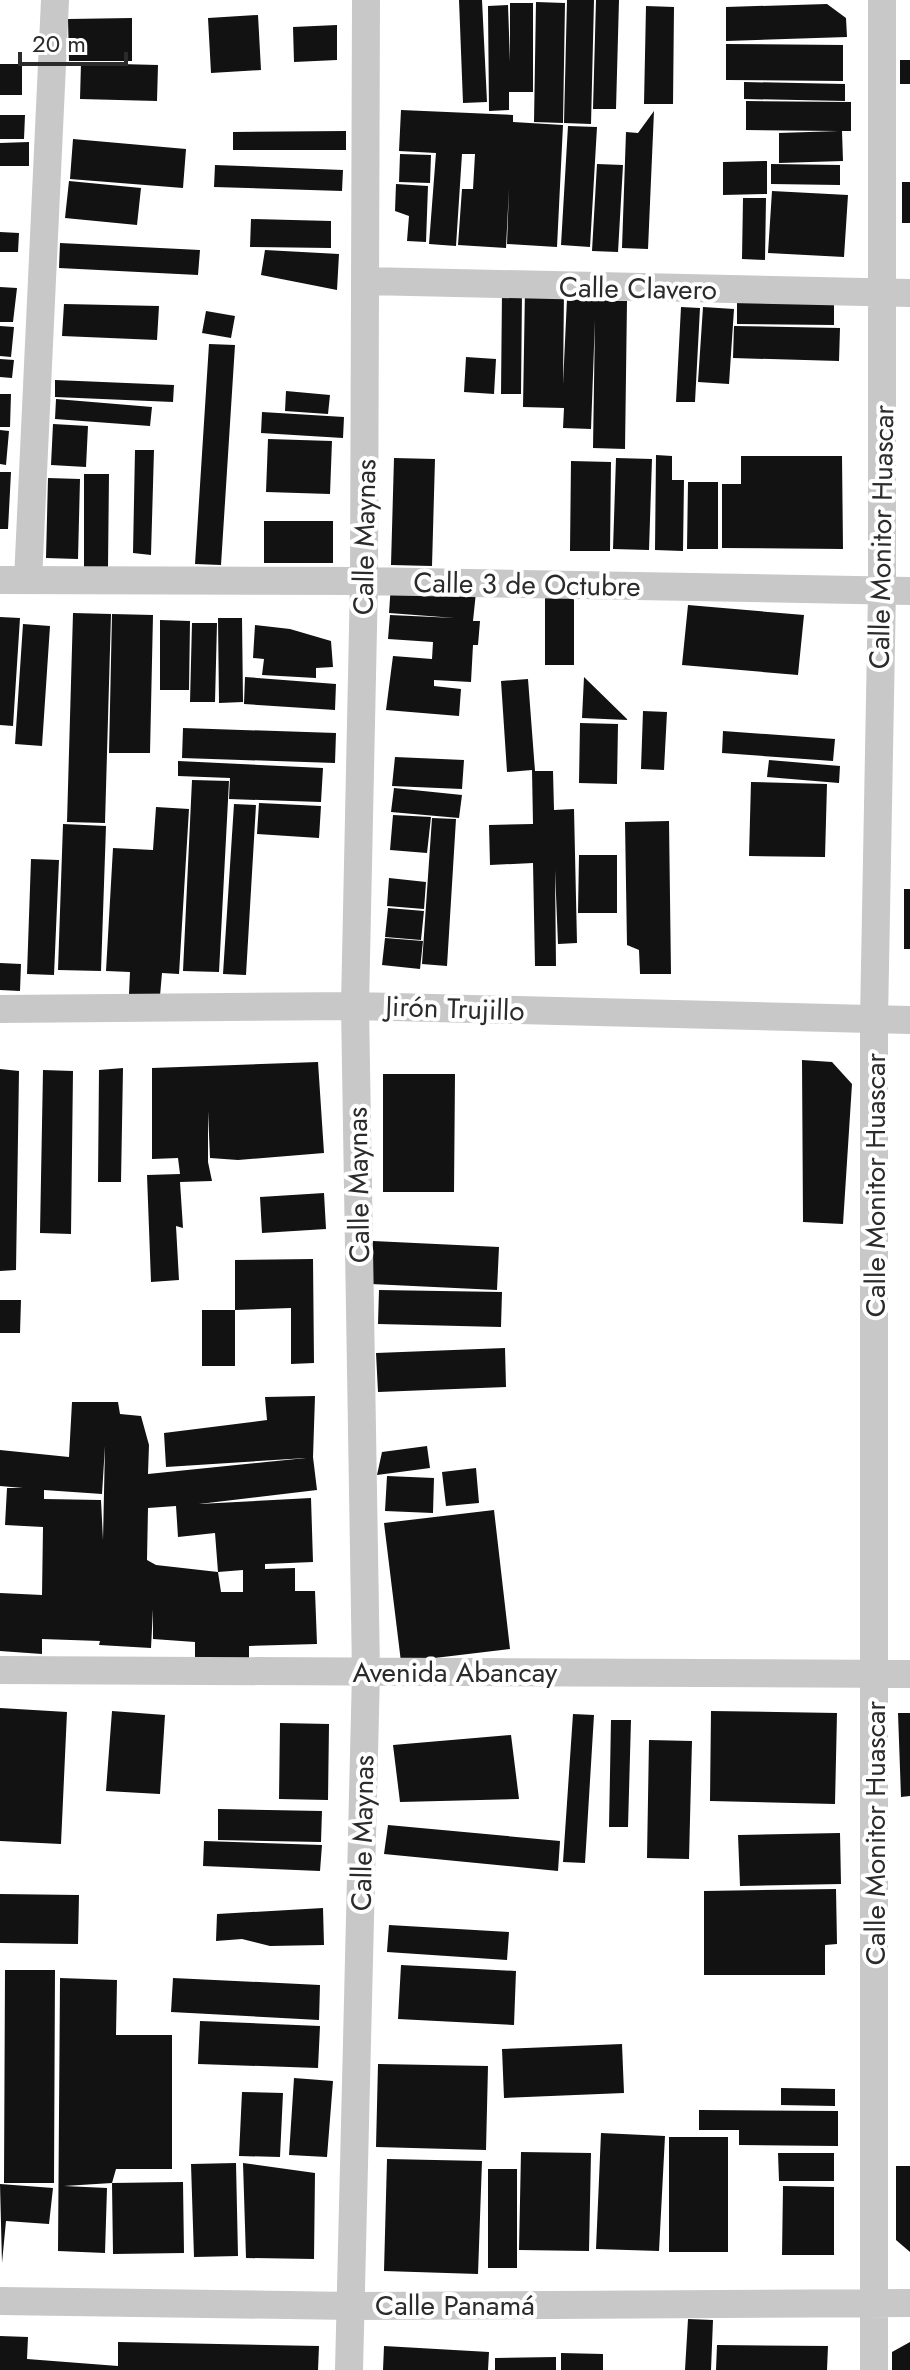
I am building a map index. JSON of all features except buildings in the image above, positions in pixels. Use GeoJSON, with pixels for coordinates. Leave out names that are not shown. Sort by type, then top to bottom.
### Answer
{"type":"FeatureCollection","features":[{"type":"Feature","properties":{"kind":"street"},"geometry":{"type":"LineString","coordinates":[[14,580],[55,0]]}},
{"type":"Feature","properties":{"kind":"street","name":"Calle Maynas"},"geometry":{"type":"LineString","coordinates":[[349,2370],[353,2306],[366,1672],[355,1006],[364,581],[366,0]]}},
{"type":"Feature","properties":{"kind":"street","name":"Calle Monitor Huascar"},"geometry":{"type":"LineString","coordinates":[[874,2370],[874,1020],[882,591],[897,293],[882,0]]}},
{"type":"Feature","properties":{"kind":"street","name":"Calle Clavero"},"geometry":{"type":"LineString","coordinates":[[367,281],[897,293]]}},
{"type":"Feature","properties":{"kind":"street","name":"Calle 3 de Octubre"},"geometry":{"type":"LineString","coordinates":[[14,580],[364,581],[910,591]]}},
{"type":"Feature","properties":{"kind":"street","name":"Jirón Trujillo"},"geometry":{"type":"LineString","coordinates":[[0,1009],[355,1006],[910,1020]]}},
{"type":"Feature","properties":{"kind":"street","name":"Avenida Abancay"},"geometry":{"type":"LineString","coordinates":[[0,1670],[910,1674]]}},
{"type":"Feature","properties":{"kind":"street","name":"Calle Panamá"},"geometry":{"type":"LineString","coordinates":[[0,2301],[353,2306],[910,2303]]}}]}
